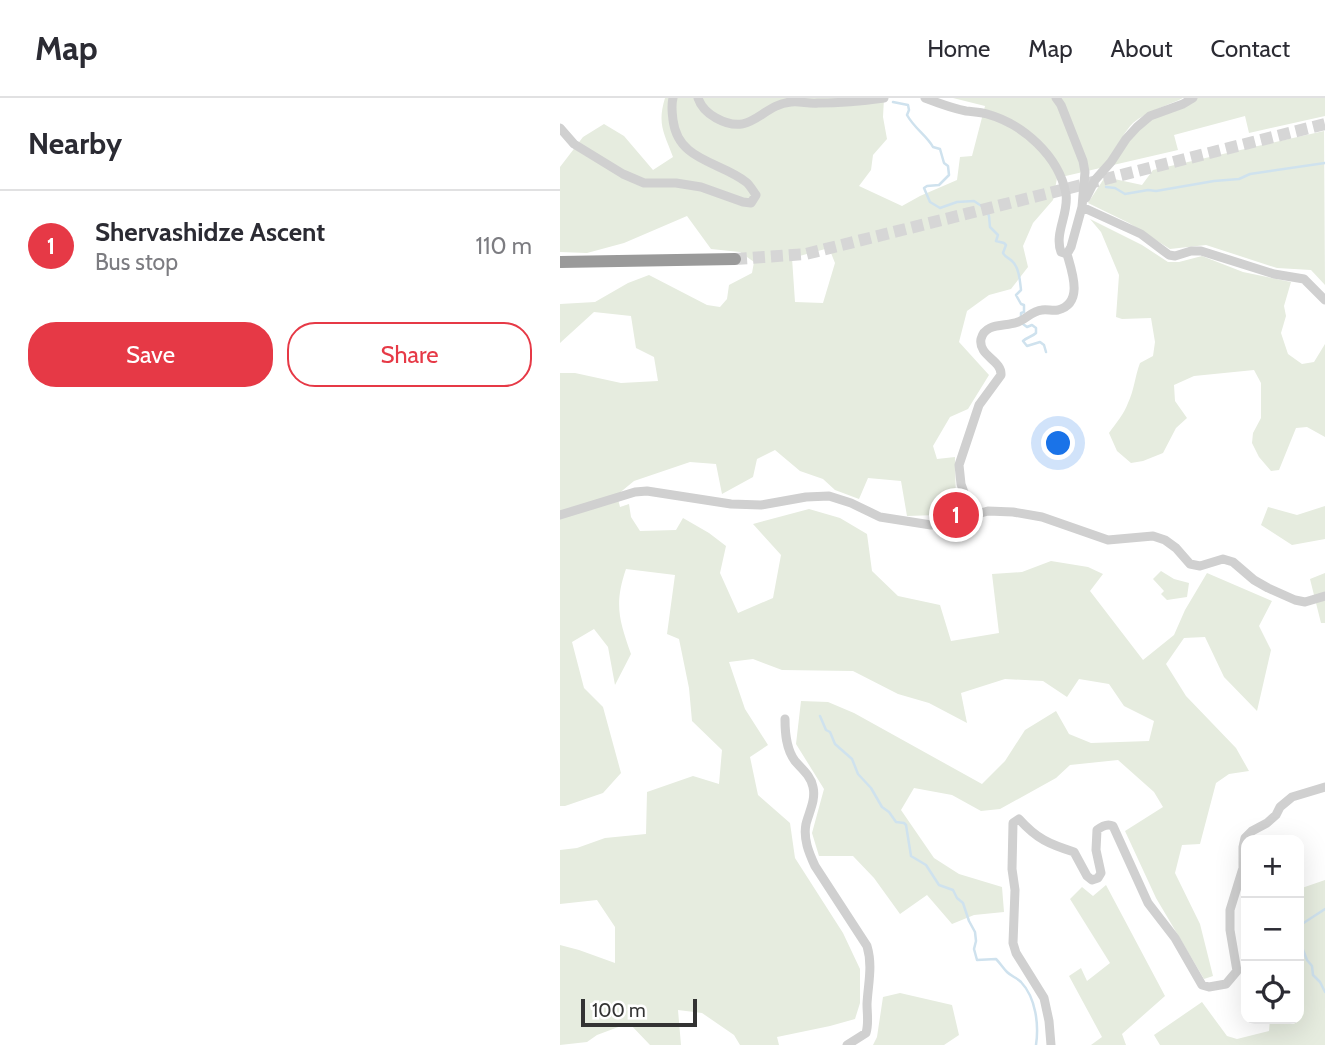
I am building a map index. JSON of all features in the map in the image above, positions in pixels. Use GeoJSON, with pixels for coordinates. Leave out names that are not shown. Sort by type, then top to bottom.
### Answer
{"type":"FeatureCollection","features":[{"type":"Feature","properties":{"kind":"highway"},"geometry":{"type":"LineString","coordinates":[[560,262],[735,259]]}},
{"type":"Feature","properties":{"kind":"street"},"geometry":{"type":"LineString","coordinates":[[560,128],[574,145],[623,174],[644,183],[676,183],[701,187],[751,203],[756,195],[747,183],[688,151],[680,142],[674,127],[671,106],[673,98]]}},
{"type":"Feature","properties":{"kind":"street"},"geometry":{"type":"LineString","coordinates":[[698,98],[701,105],[715,117],[738,125],[748,123],[788,102],[814,104],[884,98]]}},
{"type":"Feature","properties":{"kind":"street"},"geometry":{"type":"LineString","coordinates":[[925,98],[1001,119],[1038,144],[1055,165],[1064,186],[1067,198],[1059,247],[1061,252],[1067,254]]}},
{"type":"Feature","properties":{"kind":"street"},"geometry":{"type":"LineString","coordinates":[[1056,98],[1061,105],[1085,172],[1082,207]]}},
{"type":"Feature","properties":{"kind":"street"},"geometry":{"type":"LineString","coordinates":[[972,515],[961,484],[959,466],[979,405],[1001,370],[982,349],[982,336],[995,326],[1016,323],[1040,310],[1062,309],[1069,303],[1075,286],[1067,254],[1082,207],[1095,180],[1126,139],[1150,116],[1193,98]]}},
{"type":"Feature","properties":{"kind":"street"},"geometry":{"type":"LineString","coordinates":[[1082,207],[1141,234],[1169,255],[1200,251],[1275,274],[1299,277],[1312,285],[1325,300]]}},
{"type":"Feature","properties":{"kind":"street"},"geometry":{"type":"LineString","coordinates":[[560,515],[641,491],[731,504],[761,505],[829,496],[880,517],[931,525],[988,511],[1022,514],[1069,525],[1108,540],[1153,537],[1165,540],[1190,564],[1200,566],[1223,559],[1233,562],[1254,580],[1294,600],[1305,602],[1325,596]]}},
{"type":"Feature","properties":{"kind":"street"},"geometry":{"type":"LineString","coordinates":[[785,719],[790,751],[811,780],[814,790],[806,826],[805,839],[809,852],[815,866],[867,946],[870,958],[867,1007],[869,1023],[866,1033],[847,1045]]}},
{"type":"Feature","properties":{"kind":"street"},"geometry":{"type":"LineString","coordinates":[[1051,1045],[1044,998],[1016,953],[1013,943],[1016,890],[1012,869],[1013,823],[1019,820],[1050,844],[1074,852],[1092,880],[1098,878],[1101,873],[1096,850],[1097,830],[1102,826],[1113,826],[1148,903],[1175,938],[1202,985],[1209,987],[1226,984],[1237,971],[1230,930],[1230,910],[1243,868],[1245,838],[1276,815],[1280,807],[1292,797],[1325,787]]}},
{"type":"Feature","properties":{"kind":"shaded area"},"geometry":{"type":"Polygon","coordinates":[[[665,98],[884,98],[883,117],[887,139],[873,155],[871,170],[859,186],[902,206],[957,180],[960,157],[972,156],[985,106],[953,98],[1183,98],[1133,123],[1111,156],[1142,122],[1197,98],[1325,98],[1325,116],[1249,133],[1245,116],[1174,135],[1178,150],[1057,178],[1053,200],[1033,223],[1023,246],[1028,267],[1011,289],[989,295],[967,311],[959,342],[989,375],[968,409],[950,417],[933,446],[937,459],[955,457],[956,506],[937,515],[907,516],[901,481],[868,478],[859,499],[835,490],[823,479],[800,471],[775,450],[757,459],[753,477],[722,494],[716,464],[690,462],[634,481],[617,495],[620,507],[629,504],[631,517],[640,531],[676,530],[683,518],[726,546],[720,573],[738,613],[773,598],[781,555],[753,524],[809,509],[840,518],[867,534],[872,571],[898,596],[940,605],[951,641],[999,633],[992,574],[1022,572],[1051,561],[1088,567],[1103,574],[1090,591],[1143,660],[1174,635],[1207,573],[1272,601],[1259,626],[1271,650],[1257,711],[1224,677],[1205,637],[1184,638],[1166,664],[1186,696],[1236,748],[1249,771],[1229,774],[1216,783],[1200,844],[1182,845],[1175,873],[1200,924],[1213,976],[1204,979],[1156,898],[1125,831],[1163,807],[1154,792],[1118,760],[1070,765],[1056,778],[1000,809],[981,811],[952,795],[914,788],[901,810],[934,858],[959,874],[1002,887],[1004,912],[974,915],[952,924],[927,895],[900,914],[874,878],[853,856],[819,856],[812,833],[824,789],[796,744],[801,701],[828,702],[854,713],[982,784],[1005,761],[1025,730],[1056,711],[1069,734],[1091,743],[1149,741],[1154,721],[1124,706],[1109,684],[1079,679],[1067,697],[1043,681],[1005,679],[961,693],[967,723],[929,703],[898,694],[853,671],[782,670],[753,659],[729,662],[745,709],[768,745],[750,757],[758,795],[790,823],[795,858],[843,933],[860,969],[860,1003],[855,1019],[777,1037],[779,1045],[740,1045],[734,1035],[702,1013],[678,1010],[681,1045],[650,1045],[629,1023],[597,1035],[587,1042],[560,1045],[560,945],[615,963],[615,927],[597,900],[560,904],[560,850],[577,848],[605,838],[646,834],[647,792],[693,776],[719,784],[722,750],[692,721],[689,688],[679,639],[667,634],[675,575],[626,569],[619,602],[623,631],[631,654],[615,685],[608,647],[594,629],[572,642],[584,688],[603,707],[621,773],[603,793],[560,806],[560,373],[575,373],[621,383],[658,381],[654,357],[636,348],[631,316],[594,312],[560,343],[560,304],[595,302],[628,283],[649,275],[707,305],[720,307],[727,299],[729,285],[752,273],[754,262],[740,252],[711,249],[687,216],[624,243],[587,253],[560,252],[560,167],[583,137],[604,124],[624,136],[653,170],[673,157],[663,128],[665,98]],[[829,248],[792,258],[795,302],[823,303],[835,263],[829,248]]]}},
{"type":"Feature","properties":{"kind":"shaded area"},"geometry":{"type":"Polygon","coordinates":[[[1324,131],[1325,285],[1311,270],[1277,268],[1206,245],[1170,249],[1129,223],[1088,203],[1105,177],[1142,185],[1153,170],[1324,131]]]}},
{"type":"Feature","properties":{"kind":"shaded area"},"geometry":{"type":"Polygon","coordinates":[[[1090,219],[1142,245],[1168,262],[1202,256],[1243,272],[1291,282],[1284,306],[1286,316],[1281,333],[1288,354],[1302,364],[1314,362],[1325,344],[1325,437],[1307,427],[1296,428],[1279,470],[1271,471],[1252,443],[1253,433],[1261,418],[1261,383],[1254,370],[1194,376],[1174,385],[1175,401],[1187,418],[1176,428],[1163,453],[1131,463],[1117,451],[1109,433],[1132,394],[1140,363],[1153,356],[1155,342],[1151,318],[1116,317],[1119,275],[1101,232],[1090,219]]]}},
{"type":"Feature","properties":{"kind":"shaded area"},"geometry":{"type":"Polygon","coordinates":[[[1325,506],[1325,539],[1292,545],[1261,525],[1268,507],[1297,515],[1325,506]]]}},
{"type":"Feature","properties":{"kind":"shaded area"},"geometry":{"type":"Polygon","coordinates":[[[1161,571],[1174,579],[1189,583],[1187,597],[1167,600],[1161,594],[1164,591],[1153,579],[1161,571]]]}},
{"type":"Feature","properties":{"kind":"shaded area"},"geometry":{"type":"Polygon","coordinates":[[[1325,573],[1325,623],[1321,623],[1310,579],[1325,573]]]}},
{"type":"Feature","properties":{"kind":"shaded area"},"geometry":{"type":"Polygon","coordinates":[[[1325,880],[1325,1045],[1160,1045],[1154,1035],[1202,1002],[1227,1036],[1237,1039],[1269,1031],[1270,1024],[1304,1024],[1304,887],[1325,880]]]}},
{"type":"Feature","properties":{"kind":"shaded area"},"geometry":{"type":"Polygon","coordinates":[[[1106,885],[1165,996],[1122,1034],[1126,1045],[1091,1045],[1102,1037],[1069,976],[1081,968],[1087,981],[1110,963],[1070,899],[1082,887],[1093,896],[1106,885]]]}},
{"type":"Feature","properties":{"kind":"shaded area"},"geometry":{"type":"Polygon","coordinates":[[[900,993],[952,1005],[959,1035],[944,1045],[873,1045],[877,1037],[883,997],[900,993]]]}},
{"type":"Feature","properties":{"kind":"waterway"},"geometry":{"type":"LineString","coordinates":[[893,102],[908,105],[907,115],[910,120],[933,147],[940,149],[944,163],[948,166],[949,175],[939,185],[924,188],[930,202],[940,208],[957,202],[974,201],[986,209],[990,227],[998,235],[996,241],[1006,245],[1003,253],[1018,270],[1021,290],[1016,295],[1024,305],[1021,318]]}},
{"type":"Feature","properties":{"kind":"waterway"},"geometry":{"type":"LineString","coordinates":[[1106,187],[1115,188],[1125,194],[1156,191],[1325,163]]}},
{"type":"Feature","properties":{"kind":"waterway"},"geometry":{"type":"LineString","coordinates":[[1023,324],[1036,328],[1036,333],[1023,341],[1027,346],[1040,342],[1046,352]]}},
{"type":"Feature","properties":{"kind":"waterway"},"geometry":{"type":"LineString","coordinates":[[820,716],[835,744],[852,759],[858,774],[871,788],[882,807],[896,822],[906,825],[911,856],[926,865],[939,885],[953,890],[963,903],[975,932],[974,949],[977,960],[996,959],[1026,988],[1035,1012],[1036,1045]]}},
{"type":"Feature","properties":{"kind":"waterway"},"geometry":{"type":"LineString","coordinates":[[1325,909],[1302,924],[1300,942],[1312,966],[1313,975],[1325,992]]}},
{"type":"Feature","properties":{"kind":"tunnel"},"geometry":{"type":"LineString","coordinates":[[735,259],[806,254],[1325,124]]}},
{"type":"Feature","properties":{"kind":"place","name":"Shervashidze Ascent"},"geometry":{"type":"Point","coordinates":[956,515]}}]}
